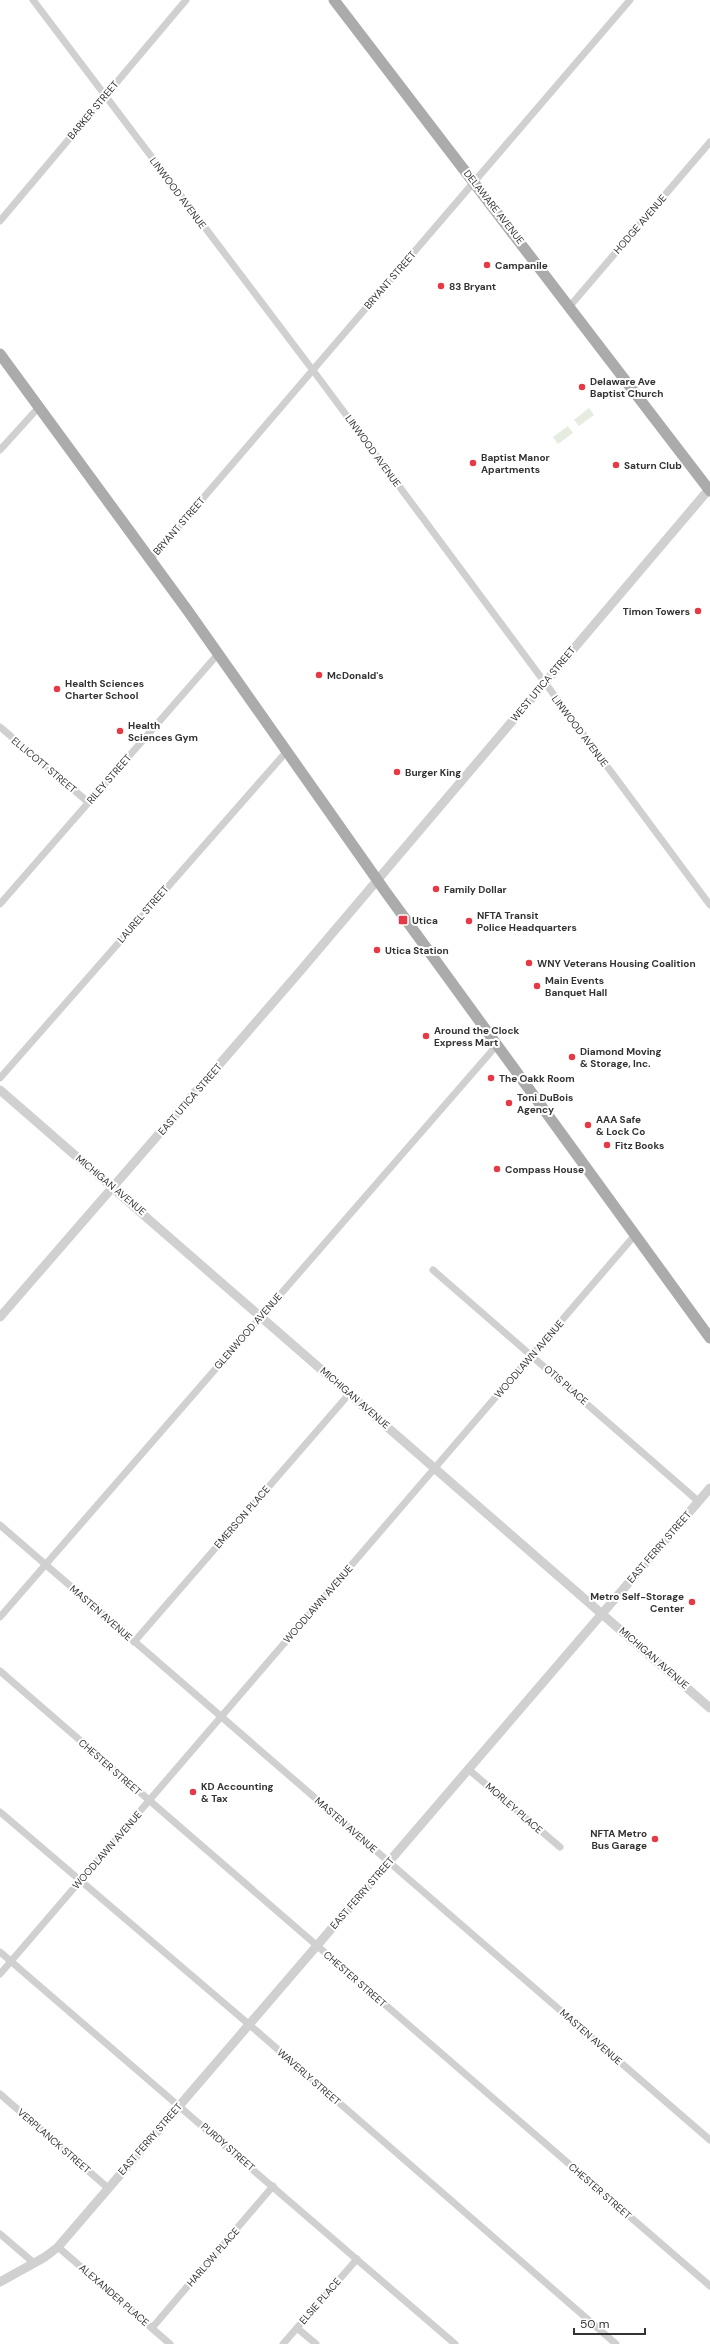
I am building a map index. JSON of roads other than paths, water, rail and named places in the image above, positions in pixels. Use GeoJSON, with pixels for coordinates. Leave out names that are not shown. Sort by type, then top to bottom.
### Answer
{"type":"FeatureCollection","features":[{"type":"Feature","properties":{"kind":"main road","name":"DELAWARE AVENUE"},"geometry":{"type":"LineString","coordinates":[[334,0],[710,490]]}},
{"type":"Feature","properties":{"kind":"main road"},"geometry":{"type":"LineString","coordinates":[[0,354],[218,654],[497,1045],[710,1338]]}},
{"type":"Feature","properties":{"kind":"street","name":"LINWOOD AVENUE"},"geometry":{"type":"LineString","coordinates":[[32,0],[313,371],[710,905]]}},
{"type":"Feature","properties":{"kind":"street","name":"BARKER STREET"},"geometry":{"type":"LineString","coordinates":[[0,221],[186,0]]}},
{"type":"Feature","properties":{"kind":"street","name":"BRYANT STREET"},"geometry":{"type":"LineString","coordinates":[[150,560],[630,0]]}},
{"type":"Feature","properties":{"kind":"street","name":"HODGE AVENUE"},"geometry":{"type":"LineString","coordinates":[[570,306],[710,142]]}},
{"type":"Feature","properties":{"kind":"street"},"geometry":{"type":"LineString","coordinates":[[0,450],[39,408]]}},
{"type":"Feature","properties":{"kind":"street","name":"WEST UTICA STREET"},"geometry":{"type":"LineString","coordinates":[[378,880],[544,683],[710,490]]}},
{"type":"Feature","properties":{"kind":"street","name":"RILEY STREET"},"geometry":{"type":"LineString","coordinates":[[0,904],[218,654]]}},
{"type":"Feature","properties":{"kind":"street","name":"ELLICOTT STREET"},"geometry":{"type":"LineString","coordinates":[[0,727],[88,802]]}},
{"type":"Feature","properties":{"kind":"street","name":"LAUREL STREET"},"geometry":{"type":"LineString","coordinates":[[0,1078],[287,751]]}},
{"type":"Feature","properties":{"kind":"street","name":"EAST UTICA STREET"},"geometry":{"type":"LineString","coordinates":[[0,1317],[378,880]]}},
{"type":"Feature","properties":{"kind":"street","name":"GLENWOOD AVENUE"},"geometry":{"type":"LineString","coordinates":[[0,1617],[497,1045]]}},
{"type":"Feature","properties":{"kind":"street","name":"MICHIGAN AVENUE"},"geometry":{"type":"LineString","coordinates":[[0,1090],[262,1316],[710,1708]]}},
{"type":"Feature","properties":{"kind":"street","name":"WOODLAWN AVENUE"},"geometry":{"type":"LineString","coordinates":[[0,1974],[635,1235]]}},
{"type":"Feature","properties":{"kind":"street","name":"OTIS PLACE"},"geometry":{"type":"LineString","coordinates":[[433,1270],[532,1355],[698,1502]]}},
{"type":"Feature","properties":{"kind":"street","name":"EMERSON PLACE"},"geometry":{"type":"LineString","coordinates":[[134,1642],[350,1393]]}},
{"type":"Feature","properties":{"kind":"street","name":"EAST FERRY STREET"},"geometry":{"type":"LineString","coordinates":[[0,2282],[34,2263],[58,2247],[710,1488]]}},
{"type":"Feature","properties":{"kind":"street","name":"MASTEN AVENUE"},"geometry":{"type":"LineString","coordinates":[[0,1525],[710,2140]]}},
{"type":"Feature","properties":{"kind":"street","name":"CHESTER STREET"},"geometry":{"type":"LineString","coordinates":[[0,1671],[710,2286]]}},
{"type":"Feature","properties":{"kind":"street","name":"MORLEY PLACE"},"geometry":{"type":"LineString","coordinates":[[468,1768],[560,1847]]}},
{"type":"Feature","properties":{"kind":"street","name":"WAVERLY STREET"},"geometry":{"type":"LineString","coordinates":[[0,1812],[248,2026],[259,2033],[616,2344]]}},
{"type":"Feature","properties":{"kind":"street","name":"PURDY STREET"},"geometry":{"type":"LineString","coordinates":[[0,1952],[455,2344]]}},
{"type":"Feature","properties":{"kind":"street","name":"VERPLANCK STREET"},"geometry":{"type":"LineString","coordinates":[[0,2094],[108,2188]]}},
{"type":"Feature","properties":{"kind":"street","name":"HARLOW PLACE"},"geometry":{"type":"LineString","coordinates":[[152,2328],[273,2186]]}},
{"type":"Feature","properties":{"kind":"street"},"geometry":{"type":"LineString","coordinates":[[0,2234],[34,2263]]}},
{"type":"Feature","properties":{"kind":"street","name":"ALEXANDER PLACE"},"geometry":{"type":"LineString","coordinates":[[58,2247],[170,2344]]}},
{"type":"Feature","properties":{"kind":"street","name":"ELSIE PLACE"},"geometry":{"type":"LineString","coordinates":[[283,2344],[357,2259]]}},
{"type":"Feature","properties":{"kind":"street"},"geometry":{"type":"LineString","coordinates":[[297,2328],[316,2344]]}},
{"type":"Feature","properties":{"kind":"place","name":"Campanile"},"geometry":{"type":"Point","coordinates":[487,265]}},
{"type":"Feature","properties":{"kind":"place","name":"83 Bryant"},"geometry":{"type":"Point","coordinates":[441,286]}},
{"type":"Feature","properties":{"kind":"place","name":"Delaware Ave Baptist Church"},"geometry":{"type":"Point","coordinates":[582,387]}},
{"type":"Feature","properties":{"kind":"place","name":"Baptist Manor Apartments"},"geometry":{"type":"Point","coordinates":[473,463]}},
{"type":"Feature","properties":{"kind":"place","name":"Saturn Club"},"geometry":{"type":"Point","coordinates":[616,465]}},
{"type":"Feature","properties":{"kind":"place","name":"Timon Towers"},"geometry":{"type":"Point","coordinates":[698,611]}},
{"type":"Feature","properties":{"kind":"place","name":"McDonald's"},"geometry":{"type":"Point","coordinates":[319,675]}},
{"type":"Feature","properties":{"kind":"place","name":"Health Sciences Charter School"},"geometry":{"type":"Point","coordinates":[57,689]}},
{"type":"Feature","properties":{"kind":"place","name":"Health Sciences Gym"},"geometry":{"type":"Point","coordinates":[120,731]}},
{"type":"Feature","properties":{"kind":"place","name":"Burger King"},"geometry":{"type":"Point","coordinates":[397,772]}},
{"type":"Feature","properties":{"kind":"place","name":"Family Dollar"},"geometry":{"type":"Point","coordinates":[436,889]}},
{"type":"Feature","properties":{"kind":"place","name":"Utica"},"geometry":{"type":"Point","coordinates":[403,920]}},
{"type":"Feature","properties":{"kind":"place","name":"NFTA Transit Police Headquarters"},"geometry":{"type":"Point","coordinates":[469,921]}},
{"type":"Feature","properties":{"kind":"place","name":"Utica Station"},"geometry":{"type":"Point","coordinates":[377,950]}},
{"type":"Feature","properties":{"kind":"place","name":"WNY Veterans Housing Coalition"},"geometry":{"type":"Point","coordinates":[529,963]}},
{"type":"Feature","properties":{"kind":"place","name":"Main Events Banquet Hall"},"geometry":{"type":"Point","coordinates":[537,986]}},
{"type":"Feature","properties":{"kind":"place","name":"Around the Clock Express Mart"},"geometry":{"type":"Point","coordinates":[426,1036]}},
{"type":"Feature","properties":{"kind":"place","name":"Diamond Moving & Storage, Inc."},"geometry":{"type":"Point","coordinates":[572,1057]}},
{"type":"Feature","properties":{"kind":"place","name":"The Oakk Room"},"geometry":{"type":"Point","coordinates":[491,1078]}},
{"type":"Feature","properties":{"kind":"place","name":"Toni DuBois Agency"},"geometry":{"type":"Point","coordinates":[509,1103]}},
{"type":"Feature","properties":{"kind":"place","name":"AAA Safe & Lock Co"},"geometry":{"type":"Point","coordinates":[588,1125]}},
{"type":"Feature","properties":{"kind":"place","name":"Fitz Books"},"geometry":{"type":"Point","coordinates":[607,1145]}},
{"type":"Feature","properties":{"kind":"place","name":"Compass House"},"geometry":{"type":"Point","coordinates":[497,1169]}},
{"type":"Feature","properties":{"kind":"place","name":"Metro Self-Storage Center"},"geometry":{"type":"Point","coordinates":[692,1602]}},
{"type":"Feature","properties":{"kind":"place","name":"KD Accounting & Tax"},"geometry":{"type":"Point","coordinates":[193,1792]}},
{"type":"Feature","properties":{"kind":"place","name":"NFTA Metro Bus Garage"},"geometry":{"type":"Point","coordinates":[655,1839]}}]}
